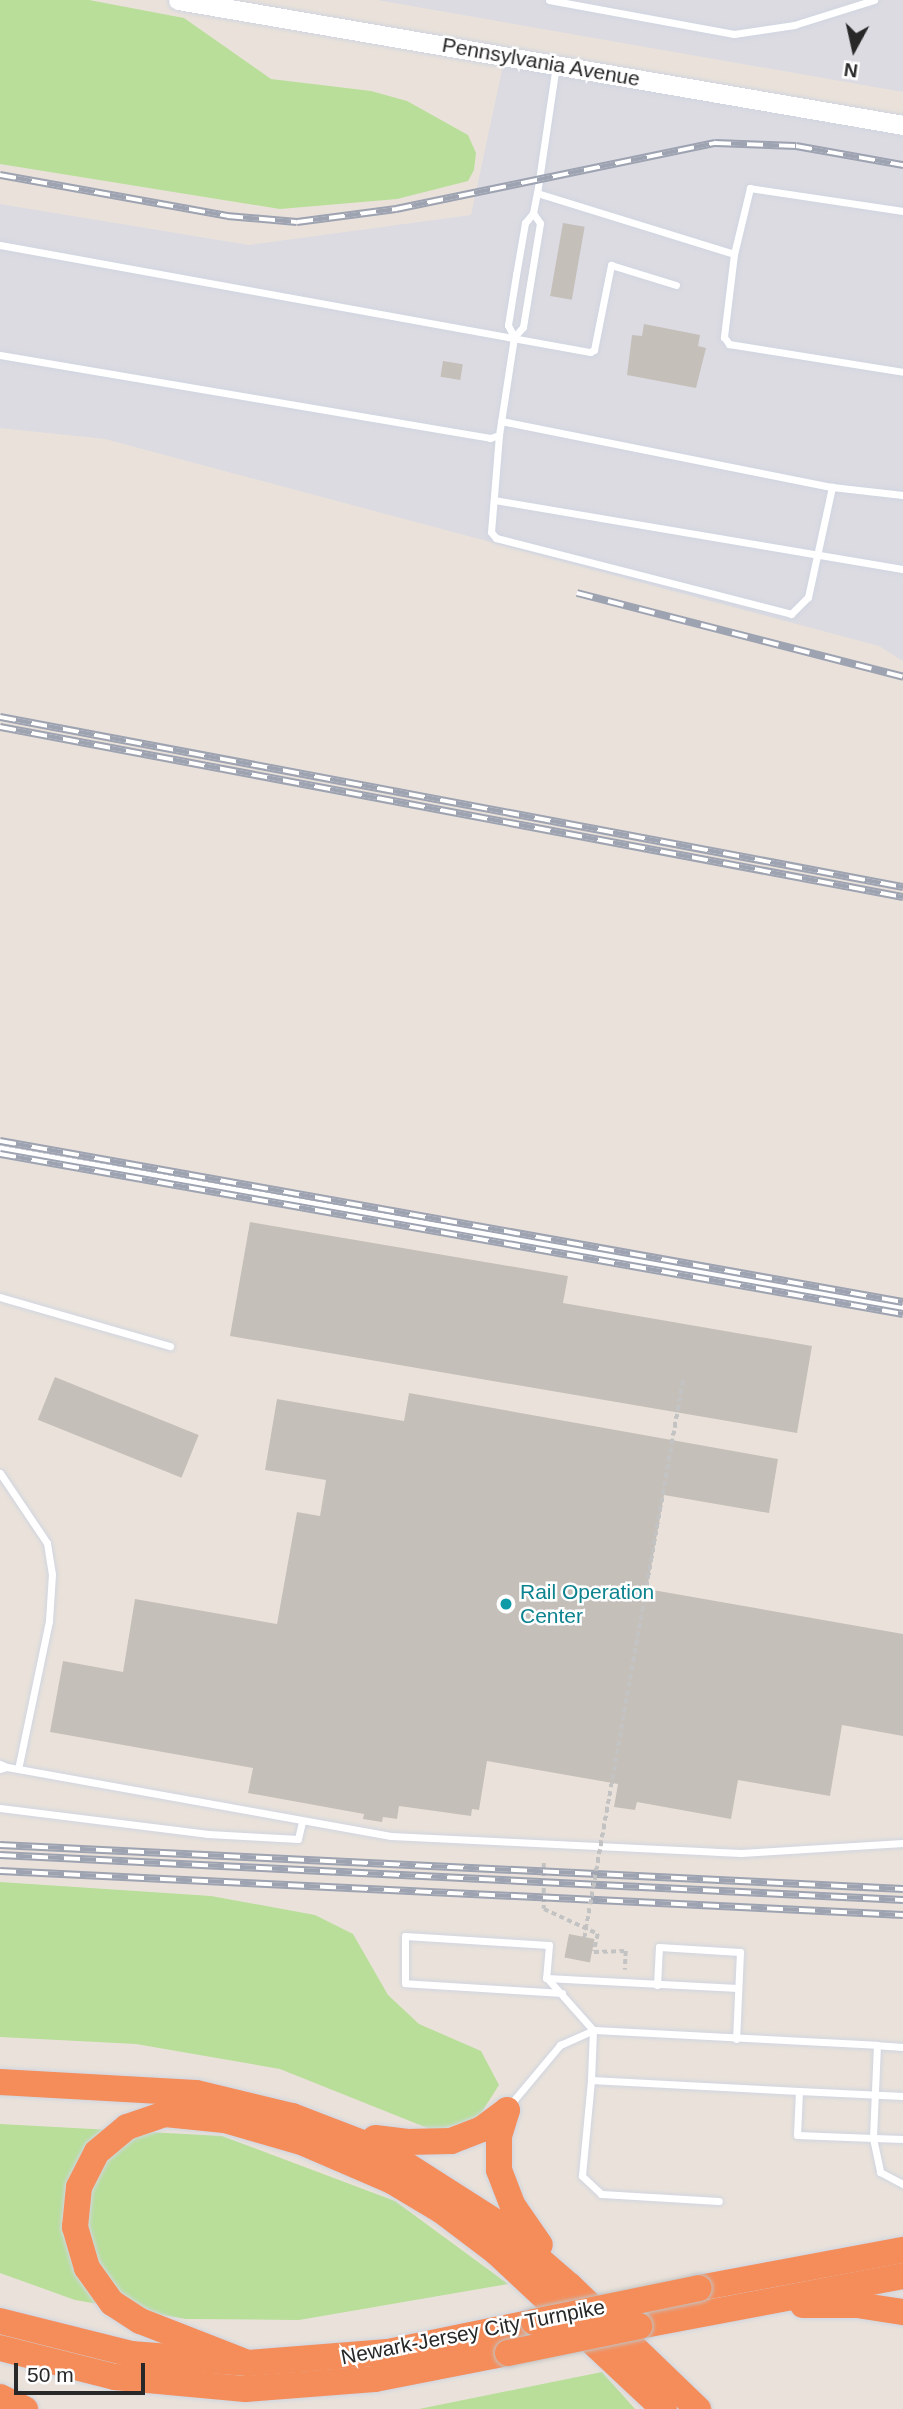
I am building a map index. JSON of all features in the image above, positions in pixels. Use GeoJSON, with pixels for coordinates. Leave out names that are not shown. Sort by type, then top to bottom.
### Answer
{"type":"FeatureCollection","features":[{"type":"Feature","properties":{"kind":"highway"},"geometry":{"type":"LineString","coordinates":[[0,2082],[196,2093],[327,2127],[390,2140],[439,2143],[473,2134],[507,2110]]}},
{"type":"Feature","properties":{"kind":"highway"},"geometry":{"type":"LineString","coordinates":[[507,2110],[497,2148],[502,2180],[521,2220],[570,2286]]}},
{"type":"Feature","properties":{"kind":"highway"},"geometry":{"type":"LineString","coordinates":[[248,2362],[139,2321],[112,2302],[87,2268],[75,2227],[79,2187],[97,2152],[127,2127],[165,2114],[225,2120],[304,2143],[392,2181],[442,2211],[496,2252],[687,2406]]}},
{"type":"Feature","properties":{"kind":"highway"},"geometry":{"type":"LineString","coordinates":[[327,2127],[386,2152],[443,2184],[496,2222],[570,2286],[687,2406]]}},
{"type":"Feature","properties":{"kind":"highway","name":"Newark-Jersey City Turnpike"},"geometry":{"type":"LineString","coordinates":[[0,2321],[131,2354],[248,2362],[361,2355],[903,2250]]}},
{"type":"Feature","properties":{"kind":"highway","name":"Newark-Jersey City Turnpike"},"geometry":{"type":"LineString","coordinates":[[0,2348],[116,2377],[245,2389],[374,2379],[903,2276]]}},
{"type":"Feature","properties":{"kind":"highway"},"geometry":{"type":"LineString","coordinates":[[728,2308],[829,2304],[903,2312]]}},
{"type":"Feature","properties":{"kind":"highway"},"geometry":{"type":"LineString","coordinates":[[0,2397],[25,2409]]}},
{"type":"Feature","properties":{"kind":"main road","name":"Pennsylvania Avenue"},"geometry":{"type":"LineString","coordinates":[[178,0],[903,125]]}},
{"type":"Feature","properties":{"kind":"lane"},"geometry":{"type":"LineString","coordinates":[[549,0],[734,34],[794,26],[874,0]]}},
{"type":"Feature","properties":{"kind":"lane"},"geometry":{"type":"LineString","coordinates":[[514,337],[508,325],[525,223],[533,214],[537,193],[556,65]]}},
{"type":"Feature","properties":{"kind":"lane"},"geometry":{"type":"LineString","coordinates":[[903,211],[750,188],[734,254],[724,337],[729,344],[903,372]]}},
{"type":"Feature","properties":{"kind":"lane"},"geometry":{"type":"LineString","coordinates":[[537,193],[734,254]]}},
{"type":"Feature","properties":{"kind":"lane"},"geometry":{"type":"LineString","coordinates":[[533,214],[540,223],[523,327],[514,337],[499,435],[491,532],[496,538],[791,614],[808,597],[832,487]]}},
{"type":"Feature","properties":{"kind":"lane"},"geometry":{"type":"LineString","coordinates":[[0,246],[590,352],[594,350],[611,265],[676,285]]}},
{"type":"Feature","properties":{"kind":"lane"},"geometry":{"type":"LineString","coordinates":[[0,355],[490,438],[499,435]]}},
{"type":"Feature","properties":{"kind":"lane"},"geometry":{"type":"LineString","coordinates":[[501,421],[832,487],[903,495]]}},
{"type":"Feature","properties":{"kind":"lane"},"geometry":{"type":"LineString","coordinates":[[494,500],[817,557],[903,569]]}},
{"type":"Feature","properties":{"kind":"lane"},"geometry":{"type":"LineString","coordinates":[[0,1149],[903,1308]]}},
{"type":"Feature","properties":{"kind":"lane"},"geometry":{"type":"LineString","coordinates":[[0,1297],[170,1346]]}},
{"type":"Feature","properties":{"kind":"lane"},"geometry":{"type":"LineString","coordinates":[[0,1473],[47,1544],[52,1574],[48,1621],[18,1769]]}},
{"type":"Feature","properties":{"kind":"lane"},"geometry":{"type":"LineString","coordinates":[[3,1767],[391,1836],[741,1853],[903,1843]]}},
{"type":"Feature","properties":{"kind":"lane"},"geometry":{"type":"LineString","coordinates":[[0,1808],[208,1834],[298,1839],[302,1822]]}},
{"type":"Feature","properties":{"kind":"lane"},"geometry":{"type":"LineString","coordinates":[[546,1978],[549,1945],[405,1936],[405,1983],[562,1993]]}},
{"type":"Feature","properties":{"kind":"lane"},"geometry":{"type":"LineString","coordinates":[[657,1984],[659,1947],[740,1952],[736,2039]]}},
{"type":"Feature","properties":{"kind":"lane"},"geometry":{"type":"LineString","coordinates":[[546,1978],[738,1988]]}},
{"type":"Feature","properties":{"kind":"lane"},"geometry":{"type":"LineString","coordinates":[[546,1978],[593,2030],[582,2176],[601,2194],[719,2201]]}},
{"type":"Feature","properties":{"kind":"lane"},"geometry":{"type":"LineString","coordinates":[[507,2110],[531,2076],[560,2045],[593,2030],[903,2047]]}},
{"type":"Feature","properties":{"kind":"lane"},"geometry":{"type":"LineString","coordinates":[[877,2045],[873,2138],[880,2172],[903,2184]]}},
{"type":"Feature","properties":{"kind":"lane"},"geometry":{"type":"LineString","coordinates":[[591,2080],[903,2096]]}},
{"type":"Feature","properties":{"kind":"lane"},"geometry":{"type":"LineString","coordinates":[[799,2091],[797,2135],[903,2139]]}},
{"type":"Feature","properties":{"kind":"path"},"geometry":{"type":"LineString","coordinates":[[584,1938],[684,1380]]}},
{"type":"Feature","properties":{"kind":"path"},"geometry":{"type":"LineString","coordinates":[[544,1863],[544,1909],[597,1934],[594,1952],[626,1951],[624,1983]]}},
{"type":"Feature","properties":{"kind":"shaded area"},"geometry":{"type":"Polygon","coordinates":[[[377,0],[903,0],[903,92],[377,0]]]}},
{"type":"Feature","properties":{"kind":"shaded area"},"geometry":{"type":"Polygon","coordinates":[[[505,56],[903,136],[903,661],[879,646],[105,439],[0,428],[0,204],[249,245],[471,215],[505,56]]]}},
{"type":"Feature","properties":{"kind":"green space"},"geometry":{"type":"Polygon","coordinates":[[[0,0],[89,0],[184,18],[271,79],[371,91],[407,101],[468,135],[476,153],[474,170],[468,181],[397,199],[280,209],[0,164],[0,0]]]}},
{"type":"Feature","properties":{"kind":"green space"},"geometry":{"type":"Polygon","coordinates":[[[0,1882],[211,1896],[315,1915],[353,1934],[388,1995],[419,2024],[481,2051],[499,2085],[478,2118],[435,2131],[280,2069],[136,2044],[0,2037],[0,1882]]]}},
{"type":"Feature","properties":{"kind":"green space"},"geometry":{"type":"Polygon","coordinates":[[[0,2124],[222,2136],[395,2201],[508,2284],[299,2320],[186,2319],[75,2300],[0,2273],[0,2124]]]}},
{"type":"Feature","properties":{"kind":"green space"},"geometry":{"type":"Polygon","coordinates":[[[602,2372],[635,2409],[419,2409],[602,2372]]]}},
{"type":"Feature","properties":{"kind":"building"},"geometry":{"type":"Polygon","coordinates":[[[563,223],[585,227],[572,300],[550,296],[563,223]]]}},
{"type":"Feature","properties":{"kind":"building"},"geometry":{"type":"Polygon","coordinates":[[[644,324],[700,335],[698,346],[706,348],[696,388],[627,375],[632,335],[642,336],[644,324]]]}},
{"type":"Feature","properties":{"kind":"building"},"geometry":{"type":"Polygon","coordinates":[[[443,361],[463,364],[460,380],[440,377],[443,361]]]}},
{"type":"Feature","properties":{"kind":"building"},"geometry":{"type":"Polygon","coordinates":[[[250,1222],[568,1276],[563,1303],[812,1346],[797,1433],[230,1336],[250,1222]]]}},
{"type":"Feature","properties":{"kind":"building"},"geometry":{"type":"Polygon","coordinates":[[[55,1377],[199,1435],[181,1478],[38,1420],[55,1377]]]}},
{"type":"Feature","properties":{"kind":"building","name":"Rail Operation Center"},"geometry":{"type":"Polygon","coordinates":[[[409,1393],[778,1459],[769,1513],[664,1495],[647,1589],[903,1634],[903,1736],[842,1725],[830,1796],[738,1780],[731,1819],[637,1802],[635,1810],[614,1807],[618,1784],[487,1761],[479,1810],[472,1809],[471,1816],[399,1806],[397,1819],[383,1817],[382,1822],[363,1819],[364,1814],[248,1793],[253,1768],[50,1732],[63,1661],[123,1672],[135,1599],[277,1624],[297,1512],[320,1516],[326,1480],[265,1470],[277,1399],[404,1421],[409,1393]]]}},
{"type":"Feature","properties":{"kind":"building"},"geometry":{"type":"Polygon","coordinates":[[[569,1934],[595,1939],[590,1963],[564,1958],[569,1934]]]}},
{"type":"Feature","properties":{"kind":"railway"},"geometry":{"type":"LineString","coordinates":[[0,175],[227,216],[297,222],[396,209],[715,143],[796,146],[903,165]]}},
{"type":"Feature","properties":{"kind":"railway"},"geometry":{"type":"LineString","coordinates":[[577,593],[903,677]]}},
{"type":"Feature","properties":{"kind":"railway"},"geometry":{"type":"LineString","coordinates":[[0,717],[903,887]]}},
{"type":"Feature","properties":{"kind":"railway"},"geometry":{"type":"LineString","coordinates":[[0,727],[903,897]]}},
{"type":"Feature","properties":{"kind":"railway"},"geometry":{"type":"LineString","coordinates":[[0,1141],[903,1302]]}},
{"type":"Feature","properties":{"kind":"railway"},"geometry":{"type":"LineString","coordinates":[[0,1154],[903,1314]]}},
{"type":"Feature","properties":{"kind":"railway"},"geometry":{"type":"LineString","coordinates":[[0,1845],[903,1889]]}},
{"type":"Feature","properties":{"kind":"railway"},"geometry":{"type":"LineString","coordinates":[[0,1855],[903,1900]]}},
{"type":"Feature","properties":{"kind":"railway"},"geometry":{"type":"LineString","coordinates":[[0,1871],[903,1915]]}},
{"type":"Feature","properties":{"kind":"place","name":"Rail Operation Center"},"geometry":{"type":"Point","coordinates":[506,1604]}}]}
